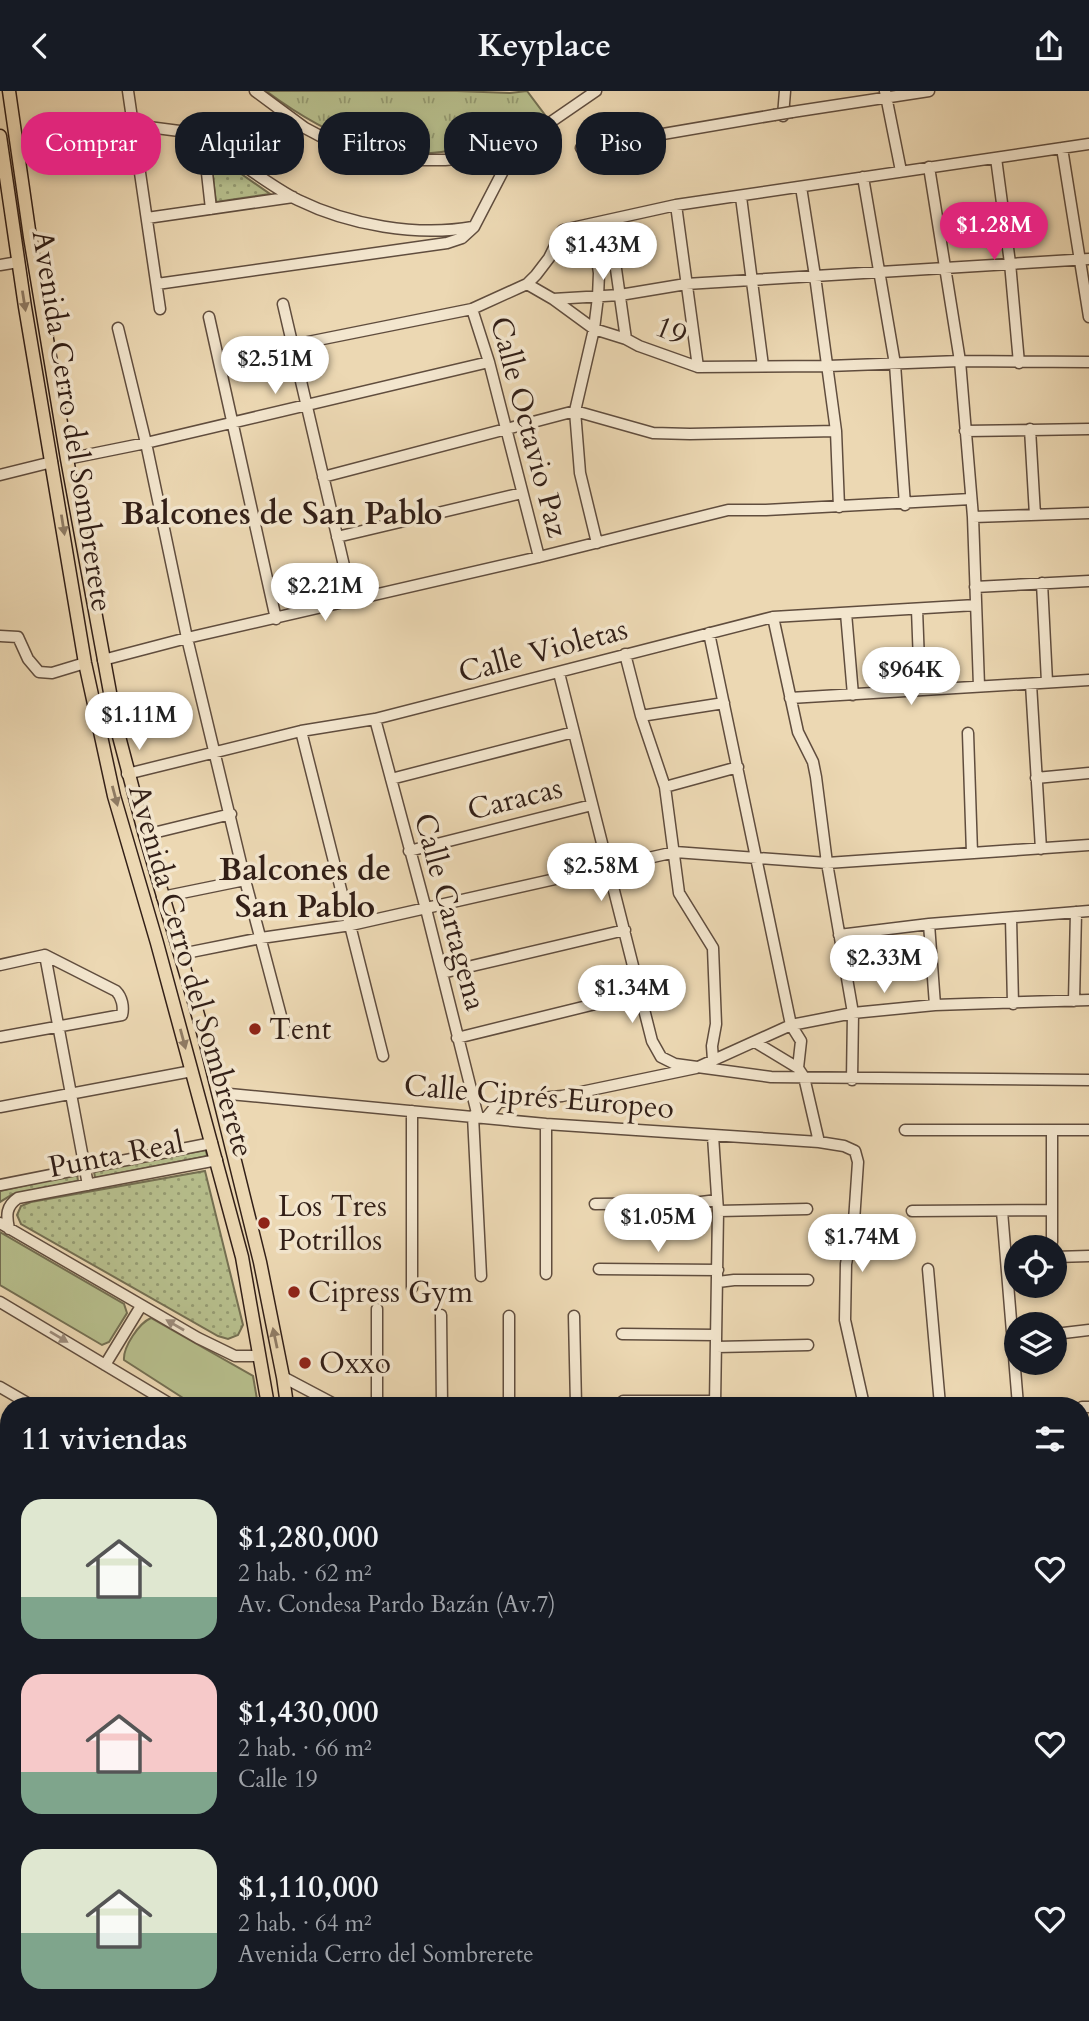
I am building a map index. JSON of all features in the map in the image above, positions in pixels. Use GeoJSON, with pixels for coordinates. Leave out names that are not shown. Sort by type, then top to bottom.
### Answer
{"type":"FeatureCollection","features":[{"type":"Feature","properties":{"kind":"main road","name":"Avenida Cerro del Sombrerete"},"geometry":{"type":"LineString","coordinates":[[9,91],[30,237],[103,660],[127,773],[219,1093],[260,1262],[286,1397]]}},
{"type":"Feature","properties":{"kind":"main road","name":"Avenida Cerro del Sombrerete"},"geometry":{"type":"LineString","coordinates":[[0,136],[18,262],[85,663],[114,796],[242,1257],[267,1397]]}},
{"type":"Feature","properties":{"kind":"street"},"geometry":{"type":"LineString","coordinates":[[128,91],[131,112]]}},
{"type":"Feature","properties":{"kind":"street"},"geometry":{"type":"LineString","coordinates":[[255,91],[306,128],[339,146],[388,160],[444,160]]}},
{"type":"Feature","properties":{"kind":"street"},"geometry":{"type":"LineString","coordinates":[[562,114],[596,91]]}},
{"type":"Feature","properties":{"kind":"street"},"geometry":{"type":"LineString","coordinates":[[783,114],[785,91]]}},
{"type":"Feature","properties":{"kind":"street"},"geometry":{"type":"LineString","coordinates":[[666,134],[886,94],[929,91]]}},
{"type":"Feature","properties":{"kind":"street"},"geometry":{"type":"LineString","coordinates":[[886,94],[901,171]]}},
{"type":"Feature","properties":{"kind":"street"},"geometry":{"type":"LineString","coordinates":[[293,345],[472,309],[527,284],[549,258],[563,230],[676,205],[1089,144]]}},
{"type":"Feature","properties":{"kind":"street"},"geometry":{"type":"LineString","coordinates":[[1062,148],[1085,260],[1089,317]]}},
{"type":"Feature","properties":{"kind":"street"},"geometry":{"type":"LineString","coordinates":[[996,158],[1010,263],[1019,363]]}},
{"type":"Feature","properties":{"kind":"street"},"geometry":{"type":"LineString","coordinates":[[929,167],[960,361],[971,499],[979,686]]}},
{"type":"Feature","properties":{"kind":"street"},"geometry":{"type":"LineString","coordinates":[[141,175],[160,309]]}},
{"type":"Feature","properties":{"kind":"street"},"geometry":{"type":"LineString","coordinates":[[207,175],[211,208]]}},
{"type":"Feature","properties":{"kind":"street"},"geometry":{"type":"LineString","coordinates":[[260,175],[293,197],[358,222],[452,231],[474,227]]}},
{"type":"Feature","properties":{"kind":"street"},"geometry":{"type":"LineString","coordinates":[[157,284],[447,243],[462,238],[474,227],[501,175]]}},
{"type":"Feature","properties":{"kind":"street"},"geometry":{"type":"LineString","coordinates":[[863,177],[895,364],[905,504]]}},
{"type":"Feature","properties":{"kind":"street"},"geometry":{"type":"LineString","coordinates":[[800,187],[836,431],[839,507]]}},
{"type":"Feature","properties":{"kind":"street"},"geometry":{"type":"LineString","coordinates":[[147,218],[293,197]]}},
{"type":"Feature","properties":{"kind":"street"},"geometry":{"type":"LineString","coordinates":[[741,197],[763,366]]}},
{"type":"Feature","properties":{"kind":"street"},"geometry":{"type":"LineString","coordinates":[[676,205],[698,367],[960,361],[1089,362]]}},
{"type":"Feature","properties":{"kind":"street"},"geometry":{"type":"LineString","coordinates":[[610,220],[626,339]]}},
{"type":"Feature","properties":{"kind":"street"},"geometry":{"type":"LineString","coordinates":[[592,224],[599,273],[598,297],[594,330],[575,411],[579,473],[597,543]]}},
{"type":"Feature","properties":{"kind":"street"},"geometry":{"type":"LineString","coordinates":[[553,299],[620,295],[686,284],[1085,260]]}},
{"type":"Feature","properties":{"kind":"street"},"geometry":{"type":"LineString","coordinates":[[0,265],[18,262]]}},
{"type":"Feature","properties":{"kind":"street"},"geometry":{"type":"LineString","coordinates":[[599,273],[617,271]]}},
{"type":"Feature","properties":{"kind":"street"},"geometry":{"type":"LineString","coordinates":[[527,284],[553,299],[594,330]]}},
{"type":"Feature","properties":{"kind":"street"},"geometry":{"type":"LineString","coordinates":[[283,304],[352,600]]}},
{"type":"Feature","properties":{"kind":"street","name":"Calle Octavio Paz"},"geometry":{"type":"LineString","coordinates":[[472,309],[489,362],[539,557]]}},
{"type":"Feature","properties":{"kind":"street"},"geometry":{"type":"LineString","coordinates":[[209,317],[275,619]]}},
{"type":"Feature","properties":{"kind":"street"},"geometry":{"type":"LineString","coordinates":[[118,328],[146,443],[187,638],[245,880],[285,1031]]}},
{"type":"Feature","properties":{"kind":"street","name":"19"},"geometry":{"type":"LineString","coordinates":[[594,330],[626,339],[698,367]]}},
{"type":"Feature","properties":{"kind":"street"},"geometry":{"type":"LineString","coordinates":[[67,459],[146,443],[489,362]]}},
{"type":"Feature","properties":{"kind":"street"},"geometry":{"type":"LineString","coordinates":[[323,477],[575,411],[653,433],[836,431]]}},
{"type":"Feature","properties":{"kind":"street"},"geometry":{"type":"LineString","coordinates":[[1030,429],[1035,515]]}},
{"type":"Feature","properties":{"kind":"street"},"geometry":{"type":"LineString","coordinates":[[965,431],[1089,429]]}},
{"type":"Feature","properties":{"kind":"street"},"geometry":{"type":"LineString","coordinates":[[0,475],[52,462]]}},
{"type":"Feature","properties":{"kind":"street"},"geometry":{"type":"LineString","coordinates":[[337,537],[522,493]]}},
{"type":"Feature","properties":{"kind":"street"},"geometry":{"type":"LineString","coordinates":[[103,660],[728,510],[971,499]]}},
{"type":"Feature","properties":{"kind":"street"},"geometry":{"type":"LineString","coordinates":[[972,517],[1089,513]]}},
{"type":"Feature","properties":{"kind":"street"},"geometry":{"type":"LineString","coordinates":[[975,587],[1089,581]]}},
{"type":"Feature","properties":{"kind":"street"},"geometry":{"type":"LineString","coordinates":[[1042,583],[1047,683]]}},
{"type":"Feature","properties":{"kind":"street","name":"Calle Violetas"},"geometry":{"type":"LineString","coordinates":[[127,773],[300,731],[375,719],[773,617],[976,605]]}},
{"type":"Feature","properties":{"kind":"street"},"geometry":{"type":"LineString","coordinates":[[917,609],[920,690]]}},
{"type":"Feature","properties":{"kind":"street"},"geometry":{"type":"LineString","coordinates":[[846,613],[853,695]]}},
{"type":"Feature","properties":{"kind":"street"},"geometry":{"type":"LineString","coordinates":[[773,617],[798,733],[813,762],[816,777],[827,863],[853,1013],[852,1080]]}},
{"type":"Feature","properties":{"kind":"street"},"geometry":{"type":"LineString","coordinates":[[709,633],[792,1025],[801,1041],[801,1073],[819,1142]]}},
{"type":"Feature","properties":{"kind":"street"},"geometry":{"type":"LineString","coordinates":[[0,636],[18,637],[28,659],[39,672],[52,673],[85,663]]}},
{"type":"Feature","properties":{"kind":"street"},"geometry":{"type":"LineString","coordinates":[[625,654],[640,716],[665,787],[679,893],[713,948],[716,1024],[713,1060]]}},
{"type":"Feature","properties":{"kind":"street"},"geometry":{"type":"LineString","coordinates":[[559,673],[652,1041],[661,1057],[675,1064],[696,1068],[771,1077],[801,1073],[852,1080],[1089,1080]]}},
{"type":"Feature","properties":{"kind":"street"},"geometry":{"type":"LineString","coordinates":[[790,698],[1089,680]]}},
{"type":"Feature","properties":{"kind":"street"},"geometry":{"type":"LineString","coordinates":[[1031,684],[1041,849]]}},
{"type":"Feature","properties":{"kind":"street"},"geometry":{"type":"LineString","coordinates":[[640,716],[724,703]]}},
{"type":"Feature","properties":{"kind":"street","name":"Calle Cartagena"},"geometry":{"type":"LineString","coordinates":[[375,719],[479,1117],[481,1276]]}},
{"type":"Feature","properties":{"kind":"street"},"geometry":{"type":"LineString","coordinates":[[300,731],[383,1056]]}},
{"type":"Feature","properties":{"kind":"street"},"geometry":{"type":"LineString","coordinates":[[391,779],[574,732]]}},
{"type":"Feature","properties":{"kind":"street"},"geometry":{"type":"LineString","coordinates":[[968,733],[972,853]]}},
{"type":"Feature","properties":{"kind":"street"},"geometry":{"type":"LineString","coordinates":[[665,787],[738,767]]}},
{"type":"Feature","properties":{"kind":"street"},"geometry":{"type":"LineString","coordinates":[[1036,778],[1089,773]]}},
{"type":"Feature","properties":{"kind":"street","name":"Caracas"},"geometry":{"type":"LineString","coordinates":[[409,851],[592,805]]}},
{"type":"Feature","properties":{"kind":"street"},"geometry":{"type":"LineString","coordinates":[[145,835],[231,814]]}},
{"type":"Feature","properties":{"kind":"street"},"geometry":{"type":"LineString","coordinates":[[181,954],[261,937],[351,925],[673,853],[827,863],[1089,845]]}},
{"type":"Feature","properties":{"kind":"street"},"geometry":{"type":"LineString","coordinates":[[135,872],[154,866]]}},
{"type":"Feature","properties":{"kind":"street"},"geometry":{"type":"LineString","coordinates":[[162,897],[245,880]]}},
{"type":"Feature","properties":{"kind":"street"},"geometry":{"type":"LineString","coordinates":[[839,935],[929,924],[1089,911]]}},
{"type":"Feature","properties":{"kind":"street"},"geometry":{"type":"LineString","coordinates":[[1074,1001],[1076,912]]}},
{"type":"Feature","properties":{"kind":"street"},"geometry":{"type":"LineString","coordinates":[[1011,918],[1013,1004]]}},
{"type":"Feature","properties":{"kind":"street"},"geometry":{"type":"LineString","coordinates":[[929,924],[935,1005]]}},
{"type":"Feature","properties":{"kind":"street"},"geometry":{"type":"LineString","coordinates":[[442,973],[625,930]]}},
{"type":"Feature","properties":{"kind":"street"},"geometry":{"type":"LineString","coordinates":[[0,965],[45,955],[116,991],[120,995],[123,1008],[122,1015],[0,1037]]}},
{"type":"Feature","properties":{"kind":"street"},"geometry":{"type":"LineString","coordinates":[[45,955],[88,1185]]}},
{"type":"Feature","properties":{"kind":"street"},"geometry":{"type":"LineString","coordinates":[[457,1038],[640,993]]}},
{"type":"Feature","properties":{"kind":"street"},"geometry":{"type":"LineString","coordinates":[[479,1117],[499,1102],[562,1096],[696,1068],[792,1025],[853,1013],[935,1005],[1089,1000]]}},
{"type":"Feature","properties":{"kind":"street"},"geometry":{"type":"LineString","coordinates":[[755,1042],[801,1073]]}},
{"type":"Feature","properties":{"kind":"street"},"geometry":{"type":"LineString","coordinates":[[0,1107],[192,1071]]}},
{"type":"Feature","properties":{"kind":"street","name":"Calle Ciprés Europeo"},"geometry":{"type":"LineString","coordinates":[[219,1093],[546,1123],[819,1142],[844,1146],[855,1151],[858,1162],[854,1221],[846,1264],[845,1320],[862,1397]]}},
{"type":"Feature","properties":{"kind":"street"},"geometry":{"type":"LineString","coordinates":[[412,1111],[412,1288]]}},
{"type":"Feature","properties":{"kind":"street"},"geometry":{"type":"LineString","coordinates":[[546,1123],[546,1274]]}},
{"type":"Feature","properties":{"kind":"street"},"geometry":{"type":"LineString","coordinates":[[905,1130],[1089,1130]]}},
{"type":"Feature","properties":{"kind":"street"},"geometry":{"type":"LineString","coordinates":[[1052,1130],[1052,1235]]}},
{"type":"Feature","properties":{"kind":"street"},"geometry":{"type":"LineString","coordinates":[[713,1136],[718,1206],[715,1397]]}},
{"type":"Feature","properties":{"kind":"street","name":"Punta Real"},"geometry":{"type":"LineString","coordinates":[[0,1185],[212,1143]]}},
{"type":"Feature","properties":{"kind":"street","name":"Punta Real"},"geometry":{"type":"LineString","coordinates":[[4,1226],[8,1209],[18,1198],[217,1160]]}},
{"type":"Feature","properties":{"kind":"street"},"geometry":{"type":"LineString","coordinates":[[595,1204],[693,1203],[807,1209]]}},
{"type":"Feature","properties":{"kind":"street"},"geometry":{"type":"LineString","coordinates":[[912,1211],[1051,1210]]}},
{"type":"Feature","properties":{"kind":"street"},"geometry":{"type":"LineString","coordinates":[[1002,1211],[1006,1235]]}},
{"type":"Feature","properties":{"kind":"street"},"geometry":{"type":"LineString","coordinates":[[4,1226],[141,1306],[235,1356],[259,1356]]}},
{"type":"Feature","properties":{"kind":"street"},"geometry":{"type":"LineString","coordinates":[[1067,1257],[1089,1256]]}},
{"type":"Feature","properties":{"kind":"street"},"geometry":{"type":"LineString","coordinates":[[599,1269],[718,1270]]}},
{"type":"Feature","properties":{"kind":"street"},"geometry":{"type":"LineString","coordinates":[[928,1269],[939,1397]]}},
{"type":"Feature","properties":{"kind":"street"},"geometry":{"type":"LineString","coordinates":[[718,1282],[808,1280]]}},
{"type":"Feature","properties":{"kind":"street"},"geometry":{"type":"LineString","coordinates":[[0,1302],[159,1397]]}},
{"type":"Feature","properties":{"kind":"street"},"geometry":{"type":"LineString","coordinates":[[105,1365],[141,1306]]}},
{"type":"Feature","properties":{"kind":"street"},"geometry":{"type":"LineString","coordinates":[[377,1309],[377,1397]]}},
{"type":"Feature","properties":{"kind":"street"},"geometry":{"type":"LineString","coordinates":[[441,1315],[442,1397]]}},
{"type":"Feature","properties":{"kind":"street"},"geometry":{"type":"LineString","coordinates":[[509,1316],[509,1397]]}},
{"type":"Feature","properties":{"kind":"street"},"geometry":{"type":"LineString","coordinates":[[574,1316],[576,1397]]}},
{"type":"Feature","properties":{"kind":"street"},"geometry":{"type":"LineString","coordinates":[[1067,1333],[1089,1330]]}},
{"type":"Feature","properties":{"kind":"street"},"geometry":{"type":"LineString","coordinates":[[622,1334],[808,1345]]}},
{"type":"Feature","properties":{"kind":"street"},"geometry":{"type":"LineString","coordinates":[[1017,1375],[1018,1397]]}},
{"type":"Feature","properties":{"kind":"street"},"geometry":{"type":"LineString","coordinates":[[284,1377],[321,1397]]}},
{"type":"Feature","properties":{"kind":"street"},"geometry":{"type":"LineString","coordinates":[[0,1387],[17,1397]]}},
{"type":"Feature","properties":{"kind":"green space"},"geometry":{"type":"Polygon","coordinates":[[[266,91],[527,91],[543,112],[444,112],[444,151],[430,153],[430,112],[318,112],[318,125],[304,117],[304,112],[297,112],[266,91]]]}},
{"type":"Feature","properties":{"kind":"green space"},"geometry":{"type":"Polygon","coordinates":[[[213,175],[243,175],[270,194],[216,202],[213,175]]]}},
{"type":"Feature","properties":{"kind":"green space"},"geometry":{"type":"Polygon","coordinates":[[[206,1150],[207,1156],[95,1178],[94,1171],[206,1150]]]}},
{"type":"Feature","properties":{"kind":"green space"},"geometry":{"type":"Polygon","coordinates":[[[205,1171],[243,1325],[238,1335],[228,1339],[218,1336],[21,1224],[17,1215],[21,1206],[31,1202],[205,1171]]]}},
{"type":"Feature","properties":{"kind":"green space"},"geometry":{"type":"Polygon","coordinates":[[[77,1174],[78,1181],[13,1194],[0,1202],[0,1191],[77,1174]]]}},
{"type":"Feature","properties":{"kind":"green space"},"geometry":{"type":"Polygon","coordinates":[[[0,1232],[124,1304],[127,1313],[109,1342],[102,1345],[0,1285],[0,1232]]]}},
{"type":"Feature","properties":{"kind":"green space"},"geometry":{"type":"Polygon","coordinates":[[[151,1318],[253,1376],[257,1397],[182,1397],[124,1360],[133,1336],[151,1318]]]}},
{"type":"Feature","properties":{"kind":"place","name":"Tent"},"geometry":{"type":"Point","coordinates":[255,1029]}},
{"type":"Feature","properties":{"kind":"place","name":"Los Tres Potrillos"},"geometry":{"type":"Point","coordinates":[264,1223]}},
{"type":"Feature","properties":{"kind":"place","name":"Cipress Gym"},"geometry":{"type":"Point","coordinates":[294,1292]}},
{"type":"Feature","properties":{"kind":"place","name":"Oxxo"},"geometry":{"type":"Point","coordinates":[305,1363]}},
{"type":"Feature","properties":{"kind":"district","name":"Balcones de San Pablo"},"geometry":{"type":"Point","coordinates":[282,514]}},
{"type":"Feature","properties":{"kind":"district","name":"Balcones de San Pablo"},"geometry":{"type":"Point","coordinates":[305,888]}}]}
